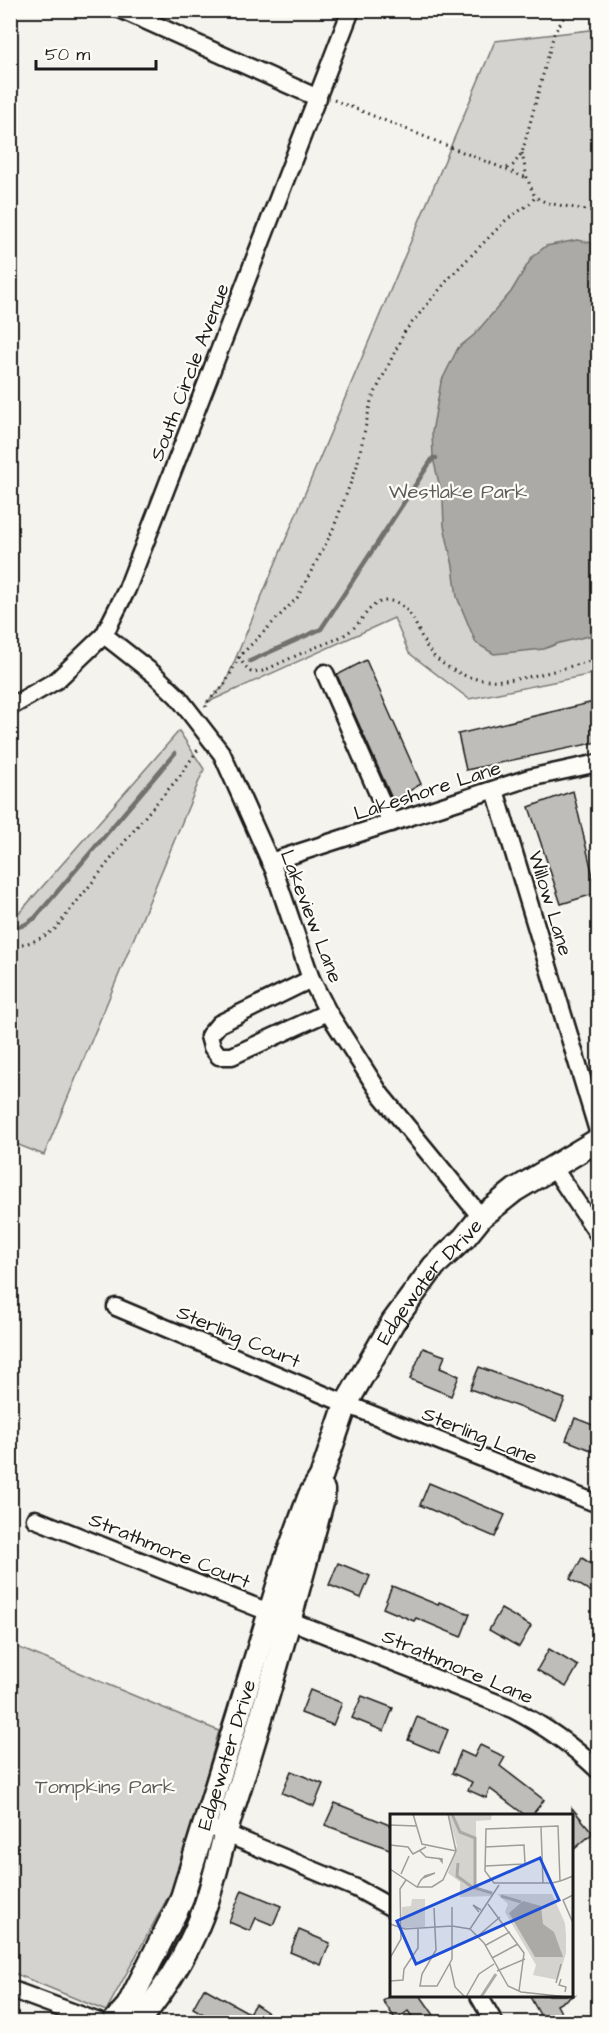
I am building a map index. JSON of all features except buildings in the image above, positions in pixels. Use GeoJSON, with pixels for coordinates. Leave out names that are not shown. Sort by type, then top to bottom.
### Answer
{"type":"FeatureCollection","features":[{"type":"Feature","properties":{"kind":"street"},"geometry":{"type":"LineString","coordinates":[[122,10],[319,96]]}},
{"type":"Feature","properties":{"kind":"street","name":"South Circle Avenue"},"geometry":{"type":"LineString","coordinates":[[10,707],[57,680],[105,634],[127,588],[351,10]]}},
{"type":"Feature","properties":{"kind":"street","name":"Lakeview Lane"},"geometry":{"type":"LineString","coordinates":[[105,634],[178,697],[222,754],[270,862],[311,979],[327,1012],[381,1095],[481,1217]]}},
{"type":"Feature","properties":{"kind":"street"},"geometry":{"type":"LineString","coordinates":[[325,673],[391,823]]}},
{"type":"Feature","properties":{"kind":"street","name":"Lakeshore Lane"},"geometry":{"type":"LineString","coordinates":[[270,862],[529,778],[598,763]]}},
{"type":"Feature","properties":{"kind":"street","name":"Willow Lane"},"geometry":{"type":"LineString","coordinates":[[495,790],[598,1131]]}},
{"type":"Feature","properties":{"kind":"street"},"geometry":{"type":"LineString","coordinates":[[311,979],[219,1024],[209,1036],[212,1047],[219,1056],[232,1056],[327,1012]]}},
{"type":"Feature","properties":{"kind":"street","name":"Edgewater Drive"},"geometry":{"type":"LineString","coordinates":[[114,2022],[129,2006],[215,1830],[272,1686],[280,1616],[323,1498],[321,1477],[346,1404],[393,1322],[434,1266],[464,1238],[481,1217],[515,1190],[598,1140]]}},
{"type":"Feature","properties":{"kind":"street"},"geometry":{"type":"LineString","coordinates":[[553,1167],[598,1234]]}},
{"type":"Feature","properties":{"kind":"street","name":"Sterling Court"},"geometry":{"type":"LineString","coordinates":[[116,1307],[346,1404]]}},
{"type":"Feature","properties":{"kind":"street","name":"Sterling Lane"},"geometry":{"type":"LineString","coordinates":[[346,1404],[598,1504]]}},
{"type":"Feature","properties":{"kind":"street","name":"Strathmore Court"},"geometry":{"type":"LineString","coordinates":[[35,1519],[280,1616]]}},
{"type":"Feature","properties":{"kind":"street","name":"Strathmore Lane"},"geometry":{"type":"LineString","coordinates":[[280,1616],[513,1709],[545,1726],[574,1747],[598,1770]]}},
{"type":"Feature","properties":{"kind":"street"},"geometry":{"type":"LineString","coordinates":[[215,1830],[356,1888],[390,1907]]}},
{"type":"Feature","properties":{"kind":"street","name":"Edgewater Drive"},"geometry":{"type":"LineString","coordinates":[[138,2022],[167,1984],[184,1954],[207,1902],[215,1830]]}},
{"type":"Feature","properties":{"kind":"street"},"geometry":{"type":"LineString","coordinates":[[10,1989],[99,2022]]}},
{"type":"Feature","properties":{"kind":"street"},"geometry":{"type":"LineString","coordinates":[[480,1997],[494,2022]]}},
{"type":"Feature","properties":{"kind":"path"},"geometry":{"type":"LineString","coordinates":[[506,169],[513,165],[522,153],[554,34],[568,10]]}},
{"type":"Feature","properties":{"kind":"path"},"geometry":{"type":"LineString","coordinates":[[319,96],[527,178]]}},
{"type":"Feature","properties":{"kind":"path"},"geometry":{"type":"LineString","coordinates":[[522,153],[527,178],[535,197],[548,203],[598,212]]}},
{"type":"Feature","properties":{"kind":"path"},"geometry":{"type":"LineString","coordinates":[[10,944],[21,945],[42,939],[55,929],[179,777],[201,746],[206,703],[224,686],[239,657],[297,598],[333,531],[357,466],[370,401],[405,331],[451,276],[506,220],[531,203],[535,197]]}},
{"type":"Feature","properties":{"kind":"path"},"geometry":{"type":"LineString","coordinates":[[239,657],[251,672],[263,671],[343,636],[355,627],[375,604],[388,600],[403,605],[410,611],[419,635],[432,655],[451,669],[472,678],[495,681],[519,678],[598,659]]}},
{"type":"Feature","properties":{"kind":"green space","name":"Westlake Park"},"geometry":{"type":"Polygon","coordinates":[[[598,30],[598,673],[469,699],[409,653],[394,618],[206,703],[224,686],[495,41],[598,30]]]}},
{"type":"Feature","properties":{"kind":"green space"},"geometry":{"type":"Polygon","coordinates":[[[179,731],[204,769],[44,1155],[11,1142],[11,908],[20,912],[179,731]]]}},
{"type":"Feature","properties":{"kind":"green space","name":"Tompkins Park"},"geometry":{"type":"Polygon","coordinates":[[[10,1644],[219,1731],[176,1882],[106,2011],[11,1972],[10,1644]]]}},
{"type":"Feature","properties":{"kind":"shaded area"},"geometry":{"type":"Polygon","coordinates":[[[577,240],[598,244],[598,634],[544,649],[494,654],[476,643],[457,597],[444,526],[443,500],[433,458],[432,432],[441,382],[458,348],[474,335],[511,292],[532,257],[546,246],[577,240]]]}},
{"type":"Feature","properties":{"kind":"waterway"},"geometry":{"type":"LineString","coordinates":[[250,661],[321,629],[433,458],[436,458]]}},
{"type":"Feature","properties":{"kind":"waterway"},"geometry":{"type":"LineString","coordinates":[[10,925],[20,926],[35,918],[175,753]]}}]}
